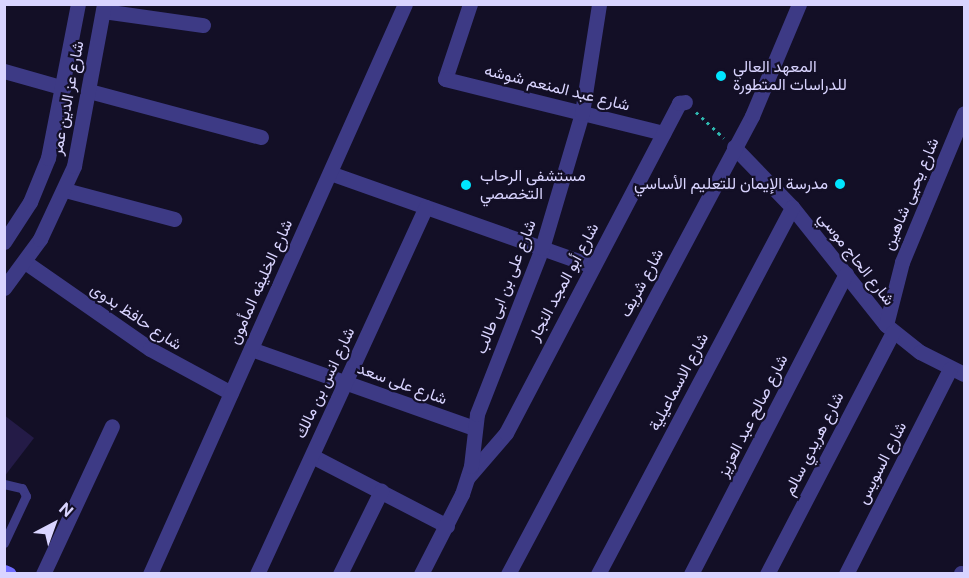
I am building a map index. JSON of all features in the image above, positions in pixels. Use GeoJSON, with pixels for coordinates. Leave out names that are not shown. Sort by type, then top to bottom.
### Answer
{"type":"FeatureCollection","features":[{"type":"Feature","properties":{"kind":"street","name":"شارع عز الدين عمر"},"geometry":{"type":"LineString","coordinates":[[5,242],[40,180],[55,135],[78,4]]}},
{"type":"Feature","properties":{"kind":"street","name":"شارع الخليفه المأمون"},"geometry":{"type":"LineString","coordinates":[[150,573],[405,4]]}},
{"type":"Feature","properties":{"kind":"street","name":"شارع عبد المنعم شوشه"},"geometry":{"type":"LineString","coordinates":[[470,4],[444,76],[663,134]]}},
{"type":"Feature","properties":{"kind":"street","name":"شارع على بن ابى طالب"},"geometry":{"type":"LineString","coordinates":[[421,573],[447,526],[468,477],[474,428],[542,248],[582,113],[599,4]]}},
{"type":"Feature","properties":{"kind":"street","name":"شارع شريف"},"geometry":{"type":"LineString","coordinates":[[508,573],[766,85],[799,4]]}},
{"type":"Feature","properties":{"kind":"street","name":"شارع عز الدين عمر"},"geometry":{"type":"LineString","coordinates":[[4,288],[26,262],[65,190],[81,141],[103,8]]}},
{"type":"Feature","properties":{"kind":"street"},"geometry":{"type":"LineString","coordinates":[[103,8],[203,25]]}},
{"type":"Feature","properties":{"kind":"street"},"geometry":{"type":"LineString","coordinates":[[4,71],[63,88]]}},
{"type":"Feature","properties":{"kind":"street"},"geometry":{"type":"LineString","coordinates":[[89,91],[261,137]]}},
{"type":"Feature","properties":{"kind":"street","name":"شارع أبو المجد النجار"},"geometry":{"type":"LineString","coordinates":[[468,477],[506,433],[679,103],[685,102]]}},
{"type":"Feature","properties":{"kind":"street","name":"شارع يحيى شاهين"},"geometry":{"type":"LineString","coordinates":[[889,328],[902,262],[964,113]]}},
{"type":"Feature","properties":{"kind":"street","name":"شارع الحاج موسي"},"geometry":{"type":"LineString","coordinates":[[734,147],[792,207],[889,328],[957,371]]}},
{"type":"Feature","properties":{"kind":"street"},"geometry":{"type":"LineString","coordinates":[[330,173],[593,266]]}},
{"type":"Feature","properties":{"kind":"street"},"geometry":{"type":"LineString","coordinates":[[65,190],[174,219]]}},
{"type":"Feature","properties":{"kind":"street","name":"شارع انس بن مالك"},"geometry":{"type":"LineString","coordinates":[[257,573],[426,207]]}},
{"type":"Feature","properties":{"kind":"street","name":"شارع الاسماعيلية"},"geometry":{"type":"LineString","coordinates":[[598,573],[792,207]]}},
{"type":"Feature","properties":{"kind":"street","name":"شارع حافظ بدوى"},"geometry":{"type":"LineString","coordinates":[[26,262],[150,349],[231,393]]}},
{"type":"Feature","properties":{"kind":"street","name":"شارع صالح عبد العزيز"},"geometry":{"type":"LineString","coordinates":[[691,573],[846,274]]}},
{"type":"Feature","properties":{"kind":"street","name":"شارع هريدي سالم"},"geometry":{"type":"LineString","coordinates":[[767,573],[889,328]]}},
{"type":"Feature","properties":{"kind":"street","name":"شارع على سعد"},"geometry":{"type":"LineString","coordinates":[[251,349],[474,428]]}},
{"type":"Feature","properties":{"kind":"street","name":"شارع السويس"},"geometry":{"type":"LineString","coordinates":[[846,573],[957,371]]}},
{"type":"Feature","properties":{"kind":"street"},"geometry":{"type":"LineString","coordinates":[[43,573],[112,426]]}},
{"type":"Feature","properties":{"kind":"street"},"geometry":{"type":"LineString","coordinates":[[312,456],[447,526]]}},
{"type":"Feature","properties":{"kind":"street"},"geometry":{"type":"LineString","coordinates":[[340,573],[381,491]]}},
{"type":"Feature","properties":{"kind":"lane"},"geometry":{"type":"LineString","coordinates":[[4,484],[22,488],[26,496],[4,543]]}},
{"type":"Feature","properties":{"kind":"path"},"geometry":{"type":"LineString","coordinates":[[685,102],[734,147]]}},
{"type":"Feature","properties":{"kind":"building"},"geometry":{"type":"Polygon","coordinates":[[[4,415],[34,438],[4,477],[4,415]]]}},
{"type":"Feature","properties":{"kind":"place","name":"المعهد العالي للدراسات المتطورة"},"geometry":{"type":"Point","coordinates":[721,76]}},
{"type":"Feature","properties":{"kind":"place","name":"مدرسة الإيمان للتعليم الأساسي"},"geometry":{"type":"Point","coordinates":[840,184]}},
{"type":"Feature","properties":{"kind":"place","name":"مستشفى الرحاب التخصصي"},"geometry":{"type":"Point","coordinates":[466,185]}}]}
